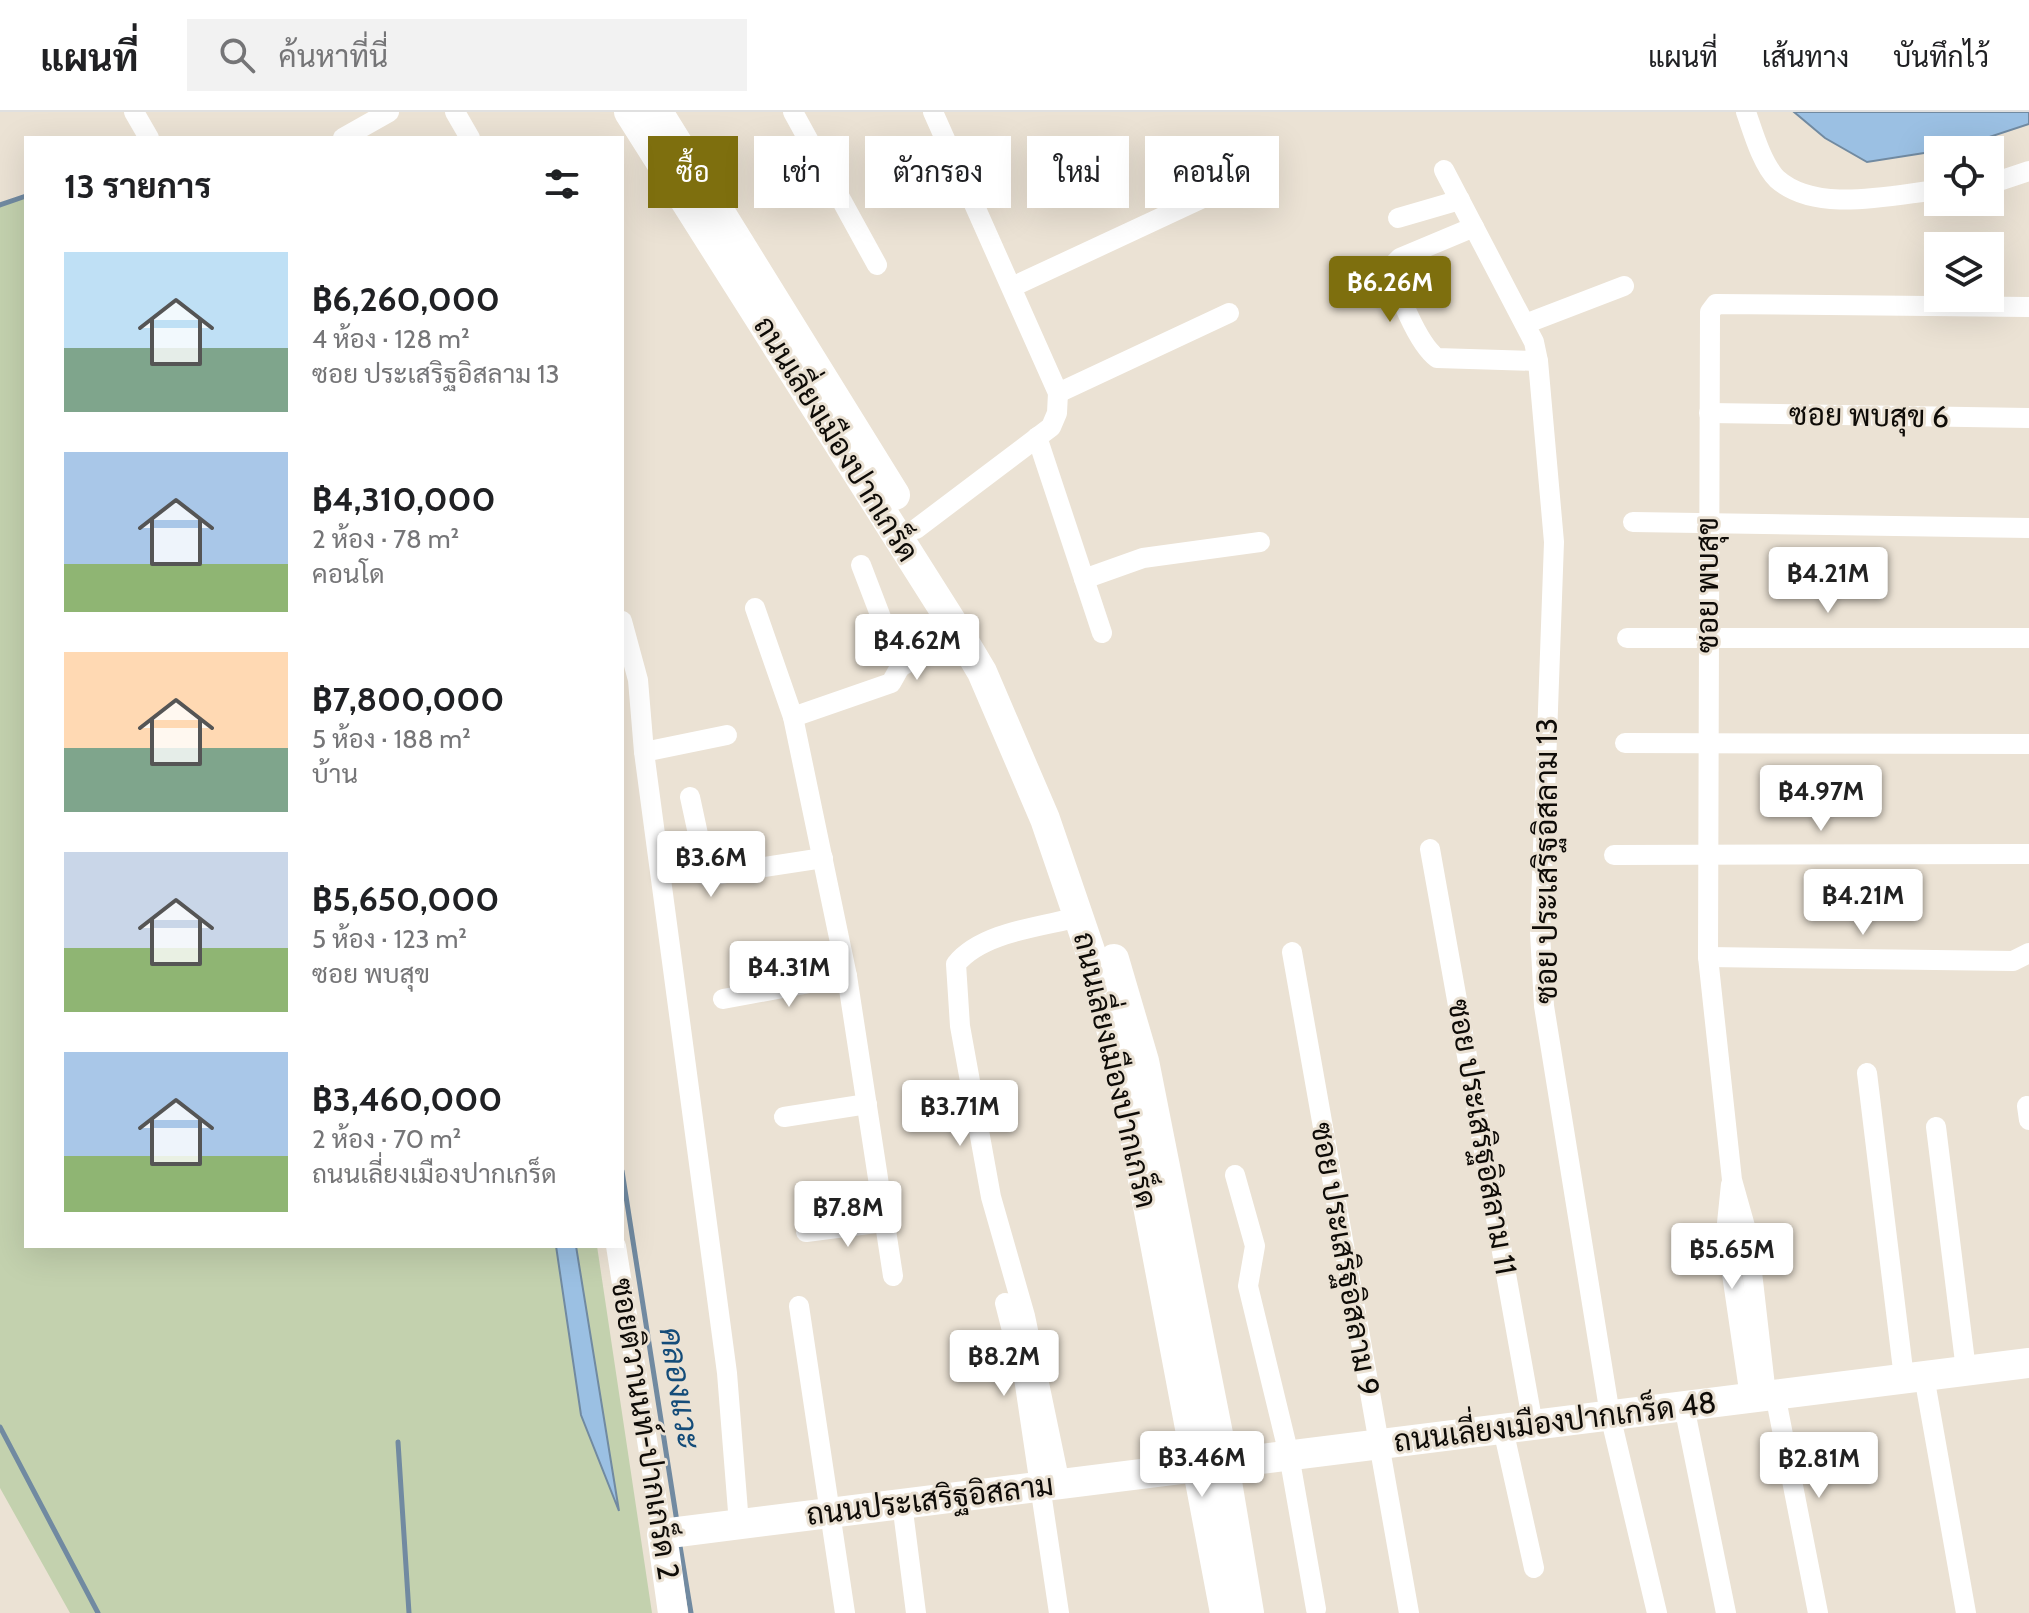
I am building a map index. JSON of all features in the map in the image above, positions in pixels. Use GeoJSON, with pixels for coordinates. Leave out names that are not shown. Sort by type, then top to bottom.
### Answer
{"type":"FeatureCollection","features":[{"type":"Feature","properties":{"kind":"main road","name":"ถนนเลี่ยงเมืองปากเกร็ด"},"geometry":{"type":"LineString","coordinates":[[629,112],[982,672],[1045,819],[1097,971],[1211,1465],[1249,1613]]}},
{"type":"Feature","properties":{"kind":"main road","name":"ถนนเลี่ยงเมืองปากเกร็ด"},"geometry":{"type":"LineString","coordinates":[[658,112],[996,659],[1064,811],[1144,1061],[1211,1465],[1225,1613]]}},
{"type":"Feature","properties":{"kind":"main road","name":"ถนนเลี่ยงเมืองปากเกร็ด 48"},"geometry":{"type":"LineString","coordinates":[[1211,1465],[2029,1363]]}},
{"type":"Feature","properties":{"kind":"main road","name":"ถนนประเสริฐอิสลาม"},"geometry":{"type":"LineString","coordinates":[[673,1533],[1211,1465]]}},
{"type":"Feature","properties":{"kind":"main road","name":"ซอยติวานนท์-ปากเกร็ด 2"},"geometry":{"type":"LineString","coordinates":[[673,1533],[673,1613]]}},
{"type":"Feature","properties":{"kind":"street"},"geometry":{"type":"LineString","coordinates":[[134,112],[148,136]]}},
{"type":"Feature","properties":{"kind":"street"},"geometry":{"type":"LineString","coordinates":[[347,136],[389,112]]}},
{"type":"Feature","properties":{"kind":"street"},"geometry":{"type":"LineString","coordinates":[[455,112],[469,136]]}},
{"type":"Feature","properties":{"kind":"street"},"geometry":{"type":"LineString","coordinates":[[793,112],[877,265]]}},
{"type":"Feature","properties":{"kind":"street"},"geometry":{"type":"LineString","coordinates":[[916,529],[1037,437],[1056,419],[1058,393],[933,112]]}},
{"type":"Feature","properties":{"kind":"street"},"geometry":{"type":"LineString","coordinates":[[1746,112],[1776,178],[1802,195],[1857,201],[1924,192]]}},
{"type":"Feature","properties":{"kind":"street","name":"ซอย ประเสริฐอิสลาม 13"},"geometry":{"type":"LineString","coordinates":[[1444,170],[1525,324],[1538,361],[1554,542],[1540,932],[1544,1006],[1610,1415],[1657,1613]]}},
{"type":"Feature","properties":{"kind":"street"},"geometry":{"type":"LineString","coordinates":[[2004,179],[2029,171]]}},
{"type":"Feature","properties":{"kind":"street"},"geometry":{"type":"LineString","coordinates":[[1398,218],[1460,200]]}},
{"type":"Feature","properties":{"kind":"street"},"geometry":{"type":"LineString","coordinates":[[1012,287],[1182,208]]}},
{"type":"Feature","properties":{"kind":"street"},"geometry":{"type":"LineString","coordinates":[[1474,227],[1400,258],[1392,266],[1418,335],[1426,350],[1437,358],[1538,361]]}},
{"type":"Feature","properties":{"kind":"street"},"geometry":{"type":"LineString","coordinates":[[1525,324],[1624,286]]}},
{"type":"Feature","properties":{"kind":"street","name":"ซอย พบสุข"},"geometry":{"type":"LineString","coordinates":[[1818,1613],[1726,1233],[1732,1180],[1708,957],[1710,312],[1716,304],[2029,307]]}},
{"type":"Feature","properties":{"kind":"street"},"geometry":{"type":"LineString","coordinates":[[1058,393],[1229,313]]}},
{"type":"Feature","properties":{"kind":"street","name":"ซอย พบสุข 6"},"geometry":{"type":"LineString","coordinates":[[1709,413],[2029,418]]}},
{"type":"Feature","properties":{"kind":"street"},"geometry":{"type":"LineString","coordinates":[[1037,437],[1102,633]]}},
{"type":"Feature","properties":{"kind":"street"},"geometry":{"type":"LineString","coordinates":[[1633,522],[2029,528]]}},
{"type":"Feature","properties":{"kind":"street"},"geometry":{"type":"LineString","coordinates":[[1084,579],[1143,558],[1260,542]]}},
{"type":"Feature","properties":{"kind":"street"},"geometry":{"type":"LineString","coordinates":[[793,717],[891,683],[897,660],[861,565]]}},
{"type":"Feature","properties":{"kind":"street"},"geometry":{"type":"LineString","coordinates":[[755,608],[793,717],[823,858],[847,976],[893,1276]]}},
{"type":"Feature","properties":{"kind":"street"},"geometry":{"type":"LineString","coordinates":[[624,628],[638,680],[644,752],[727,1373],[739,1524]]}},
{"type":"Feature","properties":{"kind":"street"},"geometry":{"type":"LineString","coordinates":[[897,660],[955,628]]}},
{"type":"Feature","properties":{"kind":"street"},"geometry":{"type":"LineString","coordinates":[[1627,638],[2029,638]]}},
{"type":"Feature","properties":{"kind":"street"},"geometry":{"type":"LineString","coordinates":[[644,752],[727,735]]}},
{"type":"Feature","properties":{"kind":"street"},"geometry":{"type":"LineString","coordinates":[[1625,743],[2029,744]]}},
{"type":"Feature","properties":{"kind":"street"},"geometry":{"type":"LineString","coordinates":[[690,797],[707,876],[823,858]]}},
{"type":"Feature","properties":{"kind":"street","name":"ซอย ประเสริฐอิสลาม 11"},"geometry":{"type":"LineString","coordinates":[[1430,849],[1533,1425]]}},
{"type":"Feature","properties":{"kind":"street"},"geometry":{"type":"LineString","coordinates":[[1614,855],[2029,854]]}},
{"type":"Feature","properties":{"kind":"street"},"geometry":{"type":"LineString","coordinates":[[1059,1613],[1049,1485],[1025,1316],[991,1197],[960,1026],[956,964],[967,950],[1006,936],[1079,917]]}},
{"type":"Feature","properties":{"kind":"street","name":"ซอย ประเสริฐอิสลาม 9"},"geometry":{"type":"LineString","coordinates":[[1292,952],[1409,1613]]}},
{"type":"Feature","properties":{"kind":"street"},"geometry":{"type":"LineString","coordinates":[[1708,957],[2013,961],[2029,953]]}},
{"type":"Feature","properties":{"kind":"street"},"geometry":{"type":"LineString","coordinates":[[723,999],[847,976]]}},
{"type":"Feature","properties":{"kind":"street"},"geometry":{"type":"LineString","coordinates":[[1867,1073],[1914,1377],[1966,1613]]}},
{"type":"Feature","properties":{"kind":"street"},"geometry":{"type":"LineString","coordinates":[[784,1117],[867,1104]]}},
{"type":"Feature","properties":{"kind":"street"},"geometry":{"type":"LineString","coordinates":[[1936,1127],[1966,1370]]}},
{"type":"Feature","properties":{"kind":"street"},"geometry":{"type":"LineString","coordinates":[[1235,1175],[1255,1246],[1248,1286],[1289,1455],[1316,1609]]}},
{"type":"Feature","properties":{"kind":"street"},"geometry":{"type":"LineString","coordinates":[[806,1232],[884,1222]]}},
{"type":"Feature","properties":{"kind":"street","name":"ซอยติวานนท์-ปากเกร็ด 2"},"geometry":{"type":"LineString","coordinates":[[616,1248],[673,1533]]}},
{"type":"Feature","properties":{"kind":"street"},"geometry":{"type":"LineString","coordinates":[[1005,1303],[1049,1485]]}},
{"type":"Feature","properties":{"kind":"street"},"geometry":{"type":"LineString","coordinates":[[799,1306],[845,1613]]}},
{"type":"Feature","properties":{"kind":"street"},"geometry":{"type":"LineString","coordinates":[[1684,1406],[1726,1613]]}},
{"type":"Feature","properties":{"kind":"street"},"geometry":{"type":"LineString","coordinates":[[1503,1429],[1534,1568]]}},
{"type":"Feature","properties":{"kind":"street"},"geometry":{"type":"LineString","coordinates":[[902,1503],[916,1613]]}},
{"type":"Feature","properties":{"kind":"green space"},"geometry":{"type":"Polygon","coordinates":[[[24,195],[24,1248],[597,1248],[652,1613],[70,1613],[0,1488],[0,204],[24,195]]]}},
{"type":"Feature","properties":{"kind":"water"},"geometry":{"type":"Polygon","coordinates":[[[1794,112],[2029,112],[2029,124],[1992,136],[1924,136],[1924,153],[1867,162],[1825,138],[1794,112]]]}},
{"type":"Feature","properties":{"kind":"water"},"geometry":{"type":"Polygon","coordinates":[[[556,1248],[576,1248],[619,1511],[581,1415],[556,1248]]]}},
{"type":"Feature","properties":{"kind":"waterway","name":"คลองแวะ"},"geometry":{"type":"LineString","coordinates":[[0,205],[24,197]]}},
{"type":"Feature","properties":{"kind":"waterway","name":"คลองแวะ"},"geometry":{"type":"LineString","coordinates":[[624,1184],[677,1522]]}},
{"type":"Feature","properties":{"kind":"waterway"},"geometry":{"type":"LineString","coordinates":[[0,1427],[98,1613]]}},
{"type":"Feature","properties":{"kind":"waterway"},"geometry":{"type":"LineString","coordinates":[[398,1442],[409,1613]]}},
{"type":"Feature","properties":{"kind":"waterway","name":"คลองแวะ"},"geometry":{"type":"LineString","coordinates":[[679,1540],[691,1613]]}}]}
